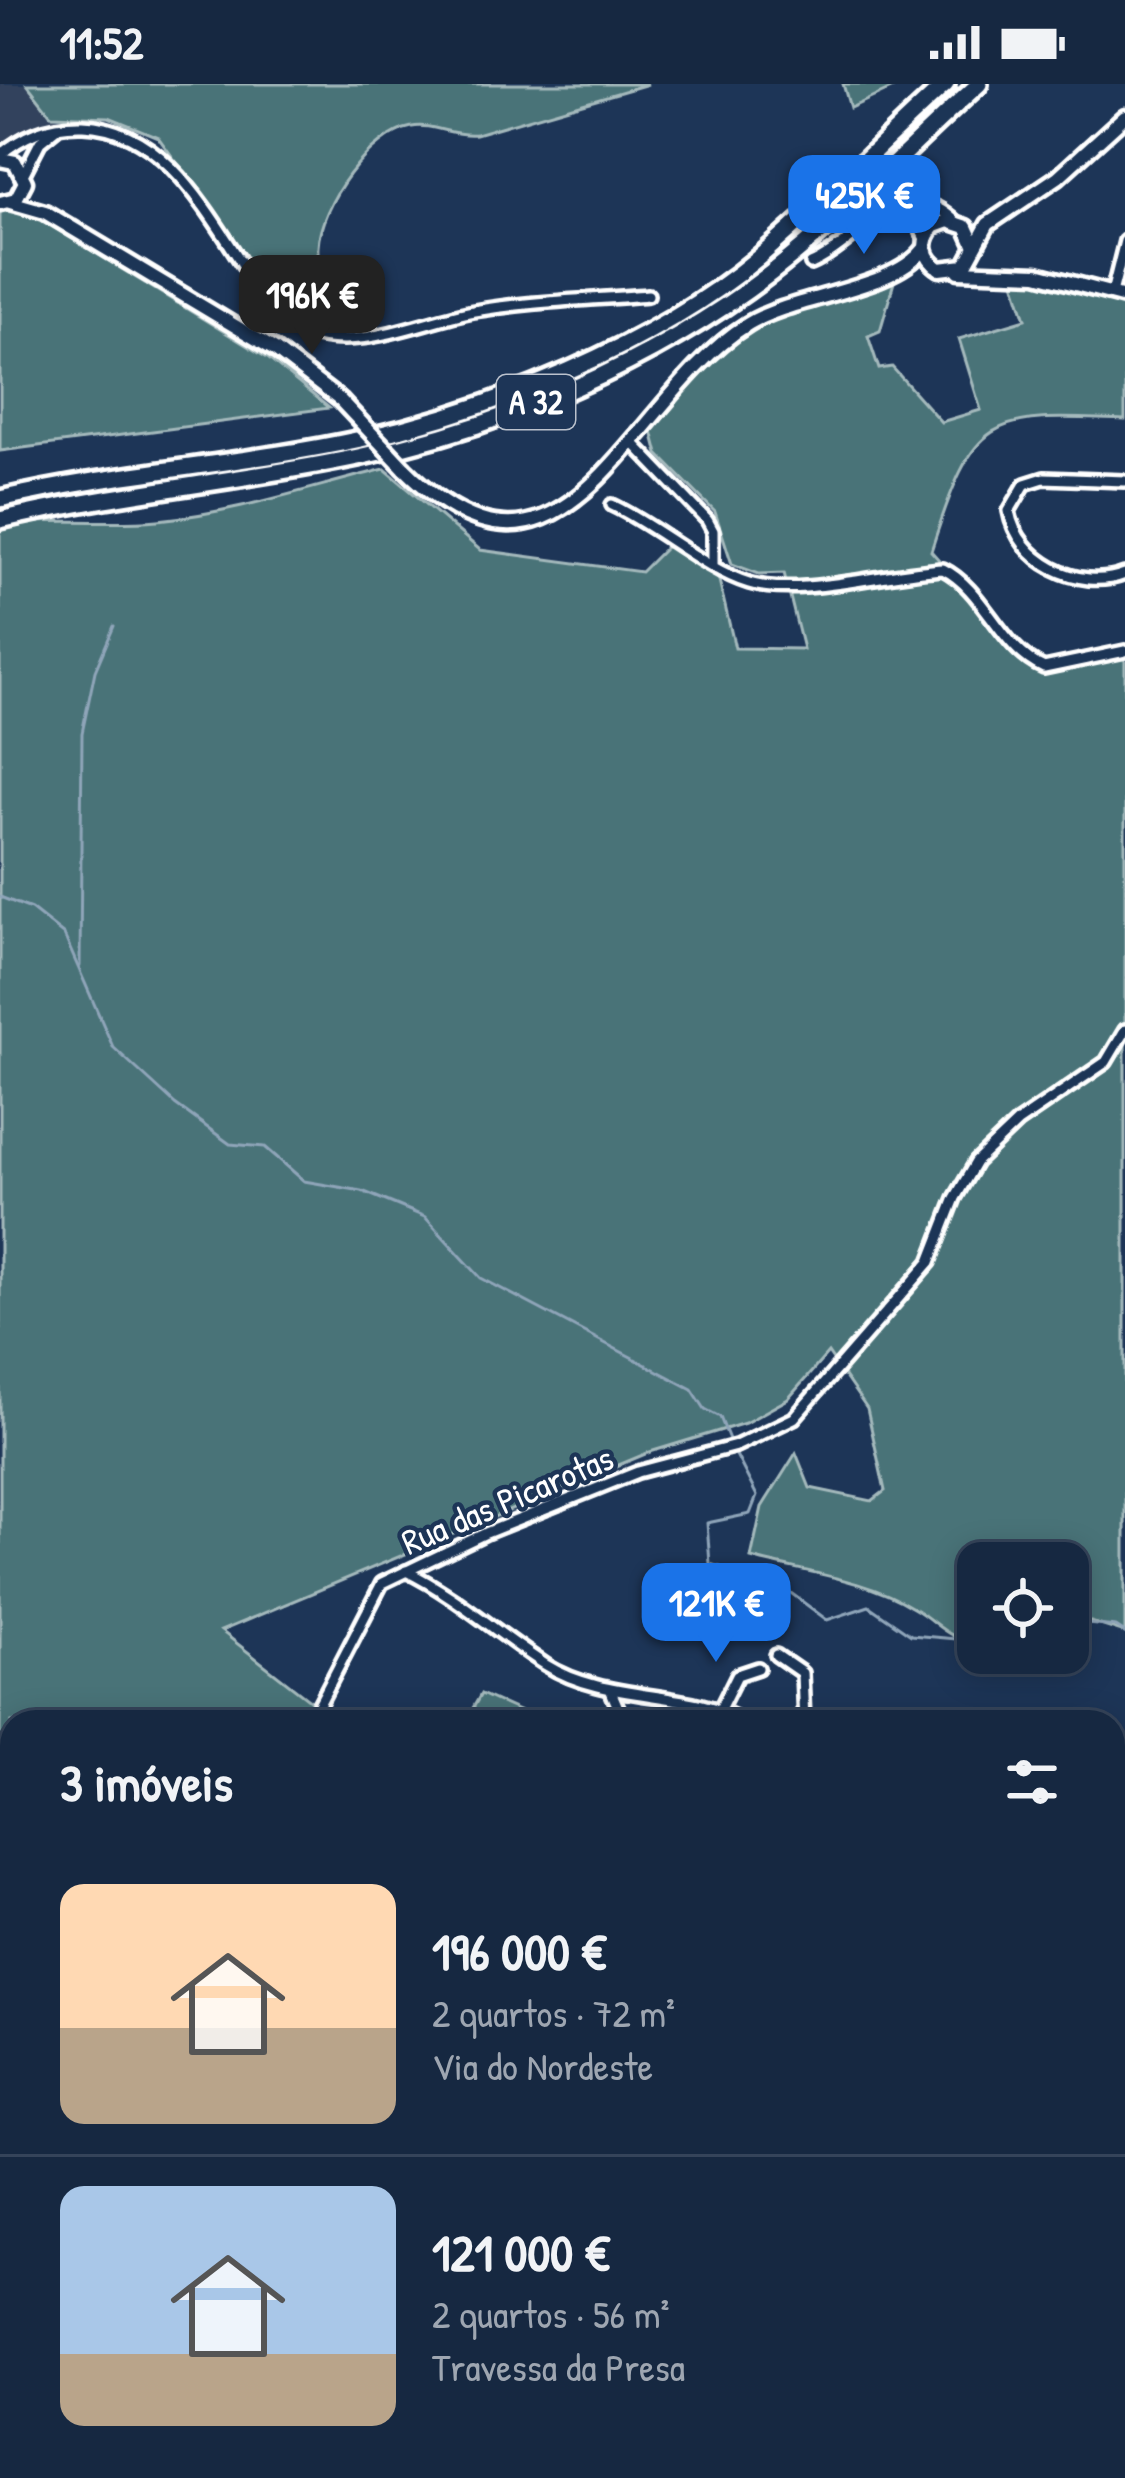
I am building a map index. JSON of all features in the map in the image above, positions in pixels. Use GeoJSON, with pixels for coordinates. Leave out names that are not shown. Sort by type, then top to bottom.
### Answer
{"type":"FeatureCollection","features":[{"type":"Feature","properties":{"kind":"highway","name":"A 32"},"geometry":{"type":"LineString","coordinates":[[0,500],[109,477],[359,440],[542,380],[615,347],[755,260],[946,84]]}},
{"type":"Feature","properties":{"kind":"highway","name":"A 32"},"geometry":{"type":"LineString","coordinates":[[0,520],[359,457],[480,424],[553,396],[641,354],[771,273],[979,84]]}},
{"type":"Feature","properties":{"kind":"main road"},"geometry":{"type":"LineString","coordinates":[[952,271],[965,266],[982,231],[1058,177],[1125,116]]}},
{"type":"Feature","properties":{"kind":"main road"},"geometry":{"type":"LineString","coordinates":[[0,157],[15,162],[45,212]]}},
{"type":"Feature","properties":{"kind":"main road"},"geometry":{"type":"LineString","coordinates":[[24,177],[5,202],[45,212],[275,350],[340,400],[452,511],[490,526],[515,526],[564,506],[715,350],[753,321],[896,271],[936,267],[952,271],[998,268],[1118,295]]}},
{"type":"Feature","properties":{"kind":"main road"},"geometry":{"type":"LineString","coordinates":[[896,271],[925,244],[934,226],[1000,217]]}},
{"type":"Feature","properties":{"kind":"main road"},"geometry":{"type":"LineString","coordinates":[[958,222],[971,233],[974,250],[998,268]]}},
{"type":"Feature","properties":{"kind":"main road"},"geometry":{"type":"LineString","coordinates":[[925,244],[936,267]]}},
{"type":"Feature","properties":{"kind":"street"},"geometry":{"type":"LineString","coordinates":[[24,177],[40,142],[61,126]]}},
{"type":"Feature","properties":{"kind":"street"},"geometry":{"type":"LineString","coordinates":[[0,157],[18,138],[61,126],[117,131],[164,160],[277,314],[300,331],[366,337],[502,307],[648,295]]}},
{"type":"Feature","properties":{"kind":"street"},"geometry":{"type":"LineString","coordinates":[[811,264],[898,205],[930,204],[958,222]]}},
{"type":"Feature","properties":{"kind":"street"},"geometry":{"type":"LineString","coordinates":[[898,205],[915,218],[925,244]]}},
{"type":"Feature","properties":{"kind":"street"},"geometry":{"type":"LineString","coordinates":[[1118,295],[1125,241]]}},
{"type":"Feature","properties":{"kind":"street"},"geometry":{"type":"LineString","coordinates":[[631,441],[707,520],[716,546],[713,564]]}},
{"type":"Feature","properties":{"kind":"street"},"geometry":{"type":"LineString","coordinates":[[1125,482],[1044,478],[1025,484],[1010,512],[1019,541],[1069,578],[1105,582],[1125,574]]}},
{"type":"Feature","properties":{"kind":"street"},"geometry":{"type":"LineString","coordinates":[[612,505],[713,564],[769,587],[943,569],[957,576],[1034,663],[1057,668],[1125,651]]}},
{"type":"Feature","properties":{"kind":"street","name":"Rua das Picarotas"},"geometry":{"type":"LineString","coordinates":[[316,1710],[382,1583],[638,1472],[736,1446],[794,1418],[930,1262],[955,1198],[976,1162],[1018,1122],[1106,1062],[1125,1030]]}},
{"type":"Feature","properties":{"kind":"street"},"geometry":{"type":"LineString","coordinates":[[406,1571],[546,1665],[611,1691],[714,1710]]}},
{"type":"Feature","properties":{"kind":"street"},"geometry":{"type":"LineString","coordinates":[[776,1655],[802,1672],[804,1710]]}},
{"type":"Feature","properties":{"kind":"street"},"geometry":{"type":"LineString","coordinates":[[720,1710],[737,1676],[758,1667]]}},
{"type":"Feature","properties":{"kind":"street"},"geometry":{"type":"LineString","coordinates":[[611,1691],[619,1710]]}},
{"type":"Feature","properties":{"kind":"shaded area"},"geometry":{"type":"Polygon","coordinates":[[[0,84],[26,84],[57,118],[0,147],[0,84]]]}},
{"type":"Feature","properties":{"kind":"green space"},"geometry":{"type":"Polygon","coordinates":[[[27,84],[648,84],[476,134],[412,127],[379,143],[337,193],[321,230],[320,267],[337,329],[306,322],[279,303],[158,137],[109,117],[51,115],[27,84]]]}},
{"type":"Feature","properties":{"kind":"green space"},"geometry":{"type":"Polygon","coordinates":[[[843,84],[902,84],[850,108],[843,84]]]}},
{"type":"Feature","properties":{"kind":"green space"},"geometry":{"type":"Polygon","coordinates":[[[0,210],[35,216],[269,359],[329,408],[0,451],[0,210]]]}},
{"type":"Feature","properties":{"kind":"green space"},"geometry":{"type":"Polygon","coordinates":[[[896,275],[880,331],[868,336],[879,369],[892,367],[941,422],[981,410],[959,339],[1026,319],[1013,278],[1035,279],[1125,304],[1125,420],[1043,419],[993,432],[975,448],[960,472],[931,551],[1028,660],[1052,666],[1125,646],[1125,1633],[1089,1622],[1089,1542],[957,1542],[957,1636],[876,1590],[751,1558],[762,1507],[796,1453],[810,1488],[872,1501],[885,1491],[867,1409],[828,1353],[788,1399],[745,1423],[650,1452],[221,1631],[323,1710],[0,1710],[0,527],[187,517],[385,469],[480,550],[641,572],[673,540],[717,572],[735,648],[803,649],[784,573],[759,574],[732,564],[715,512],[658,454],[652,431],[716,355],[764,318],[896,275]]]}},
{"type":"Feature","properties":{"kind":"green space"},"geometry":{"type":"Polygon","coordinates":[[[481,1694],[517,1710],[472,1710],[481,1694]]]}},
{"type":"Feature","properties":{"kind":"waterway"},"geometry":{"type":"LineString","coordinates":[[80,966],[82,733],[95,671],[114,626]]}},
{"type":"Feature","properties":{"kind":"waterway"},"geometry":{"type":"LineString","coordinates":[[0,897],[31,909],[64,935],[113,1047],[175,1104],[230,1144],[265,1147],[304,1181],[362,1191],[425,1217],[481,1278],[692,1389],[705,1409],[720,1417],[730,1442]]}},
{"type":"Feature","properties":{"kind":"waterway"},"geometry":{"type":"LineString","coordinates":[[735,1453],[757,1496],[750,1514],[707,1523],[710,1564],[780,1585],[827,1620],[869,1606],[911,1635],[957,1639]]}},
{"type":"Feature","properties":{"kind":"waterway"},"geometry":{"type":"LineString","coordinates":[[1089,1624],[1116,1627],[1125,1633]]}}]}
